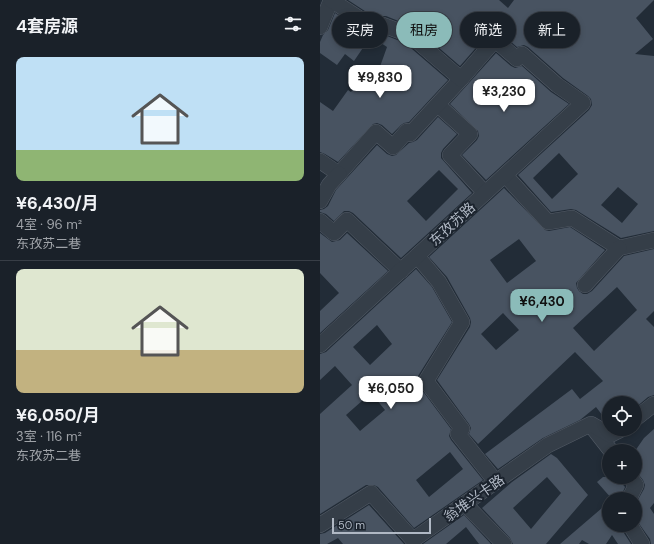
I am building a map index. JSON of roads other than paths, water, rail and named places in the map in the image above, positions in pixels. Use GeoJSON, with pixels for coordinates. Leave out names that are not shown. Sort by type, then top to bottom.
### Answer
{"type":"FeatureCollection","features":[{"type":"Feature","properties":{"kind":"street"},"geometry":{"type":"LineString","coordinates":[[333,1],[348,12]]}},
{"type":"Feature","properties":{"kind":"street"},"geometry":{"type":"LineString","coordinates":[[320,27],[333,1]]}},
{"type":"Feature","properties":{"kind":"street"},"geometry":{"type":"LineString","coordinates":[[320,201],[329,184],[376,132],[393,147],[407,131],[410,134],[461,78],[410,35],[383,25],[379,31],[333,1]]}},
{"type":"Feature","properties":{"kind":"street","name":"东孜苏路"},"geometry":{"type":"LineString","coordinates":[[320,345],[583,103],[557,85],[522,54],[516,59],[495,40],[461,78]]}},
{"type":"Feature","properties":{"kind":"street"},"geometry":{"type":"LineString","coordinates":[[438,105],[470,134],[450,155],[485,193]]}},
{"type":"Feature","properties":{"kind":"street"},"geometry":{"type":"LineString","coordinates":[[320,161],[338,174]]}},
{"type":"Feature","properties":{"kind":"street"},"geometry":{"type":"LineString","coordinates":[[504,175],[548,222],[572,218],[619,248]]}},
{"type":"Feature","properties":{"kind":"street"},"geometry":{"type":"LineString","coordinates":[[320,221],[334,233],[347,220],[401,271]]}},
{"type":"Feature","properties":{"kind":"street"},"geometry":{"type":"LineString","coordinates":[[585,285],[619,248],[654,240]]}},
{"type":"Feature","properties":{"kind":"street"},"geometry":{"type":"LineString","coordinates":[[417,256],[439,282],[462,322],[426,382],[462,429],[458,434],[496,482]]}},
{"type":"Feature","properties":{"kind":"street"},"geometry":{"type":"LineString","coordinates":[[642,414],[654,404]]}},
{"type":"Feature","properties":{"kind":"street"},"geometry":{"type":"LineString","coordinates":[[591,424],[602,430]]}},
{"type":"Feature","properties":{"kind":"street"},"geometry":{"type":"LineString","coordinates":[[591,424],[606,444]]}},
{"type":"Feature","properties":{"kind":"street","name":"翁堆兴卡路"},"geometry":{"type":"LineString","coordinates":[[320,525],[371,493],[413,540],[548,445],[591,424]]}},
{"type":"Feature","properties":{"kind":"street"},"geometry":{"type":"LineString","coordinates":[[465,504],[504,544]]}},
{"type":"Feature","properties":{"kind":"street"},"geometry":{"type":"LineString","coordinates":[[634,532],[642,544]]}}]}
